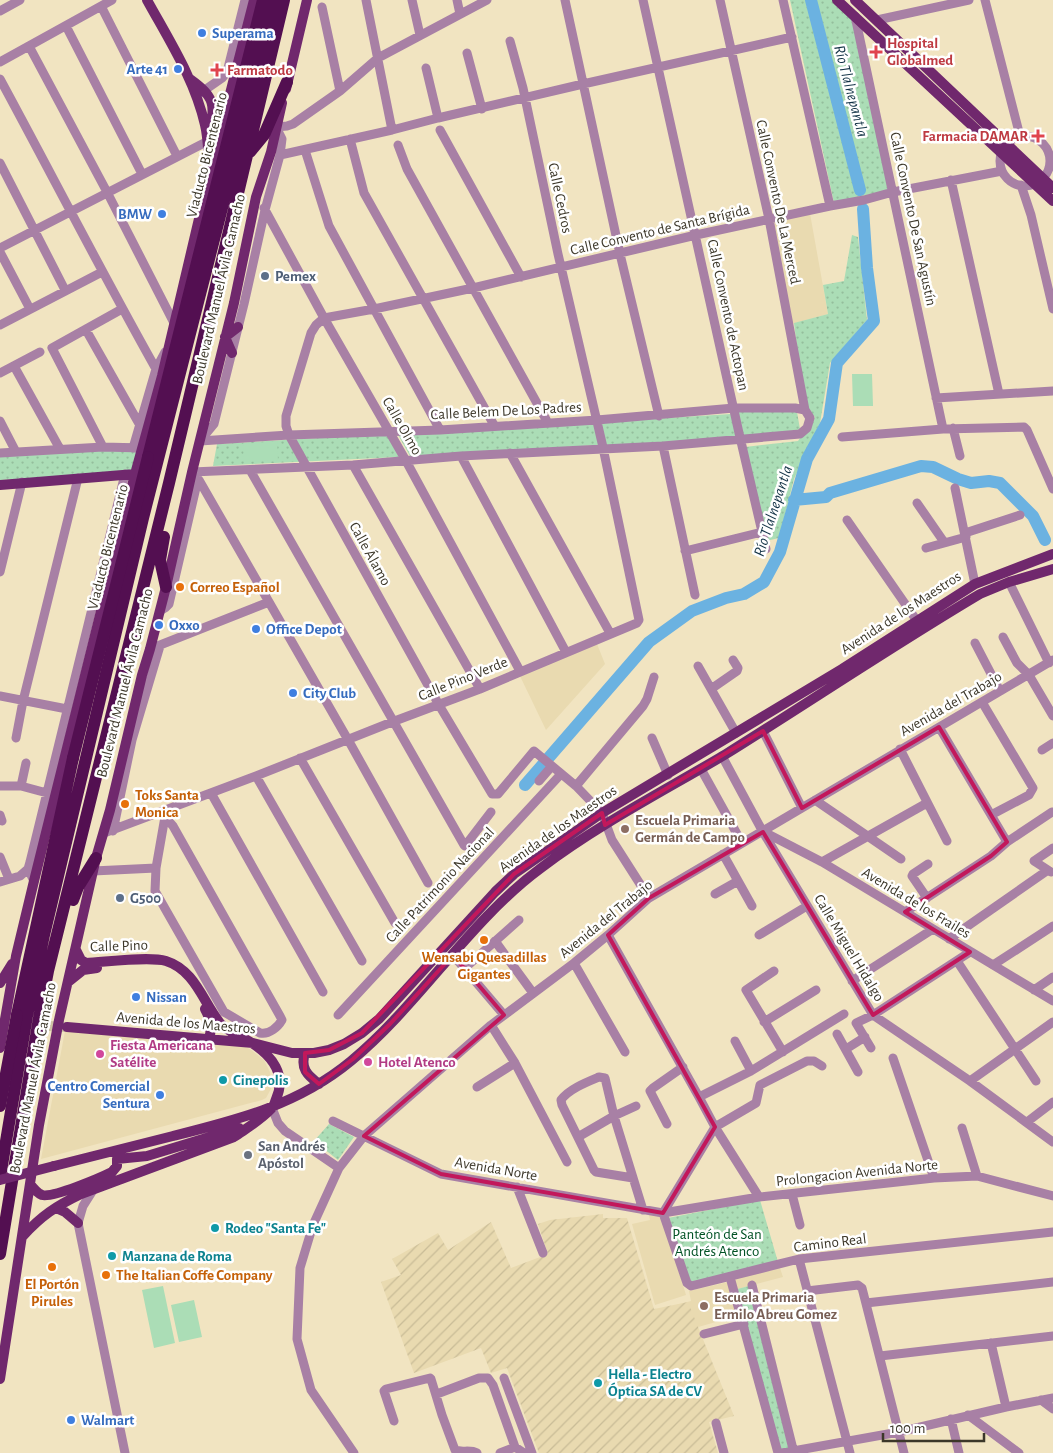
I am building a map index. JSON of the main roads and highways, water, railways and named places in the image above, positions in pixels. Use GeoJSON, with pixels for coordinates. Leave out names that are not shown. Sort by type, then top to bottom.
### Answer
{"type":"FeatureCollection","features":[{"type":"Feature","properties":{"kind":"highway","name":"Viaducto Bicentenario"},"geometry":{"type":"LineString","coordinates":[[0,1106],[17,1015],[73,758],[263,0]]}},
{"type":"Feature","properties":{"kind":"highway","name":"Boulevard Manuel Ávila Camacho"},"geometry":{"type":"LineString","coordinates":[[0,1178],[27,1016],[44,935],[143,518],[275,0]]}},
{"type":"Feature","properties":{"kind":"highway","name":"Boulevard Manuel Ávila Camacho"},"geometry":{"type":"LineString","coordinates":[[0,1254],[48,971],[169,483],[284,0]]}},
{"type":"Feature","properties":{"kind":"highway"},"geometry":{"type":"LineString","coordinates":[[248,154],[264,134],[288,82]]}},
{"type":"Feature","properties":{"kind":"highway"},"geometry":{"type":"LineString","coordinates":[[166,586],[160,560],[171,502],[169,483]]}},
{"type":"Feature","properties":{"kind":"highway"},"geometry":{"type":"LineString","coordinates":[[132,487],[143,518]]}},
{"type":"Feature","properties":{"kind":"highway"},"geometry":{"type":"LineString","coordinates":[[48,971],[56,957],[69,908],[78,887],[96,858]]}},
{"type":"Feature","properties":{"kind":"main road"},"geometry":{"type":"LineString","coordinates":[[147,0],[190,78],[200,92],[210,97],[214,114],[208,141],[210,172]]}},
{"type":"Feature","properties":{"kind":"main road"},"geometry":{"type":"LineString","coordinates":[[0,1048],[16,956],[63,745],[132,487],[130,474],[138,448],[146,436],[170,343],[210,172],[254,0]]}},
{"type":"Feature","properties":{"kind":"main road","name":"Boulevard Manuel Ávila Camacho"},"geometry":{"type":"LineString","coordinates":[[0,1379],[30,1184],[53,1052],[68,983],[96,858],[109,832],[142,675],[155,648],[160,611],[226,337],[256,197],[271,152],[307,0]]}},
{"type":"Feature","properties":{"kind":"main road"},"geometry":{"type":"LineString","coordinates":[[837,0],[1004,148],[1039,181],[1053,201]]}},
{"type":"Feature","properties":{"kind":"main road"},"geometry":{"type":"LineString","coordinates":[[855,0],[1004,148]]}},
{"type":"Feature","properties":{"kind":"main road"},"geometry":{"type":"LineString","coordinates":[[1039,181],[1053,188]]}},
{"type":"Feature","properties":{"kind":"main road"},"geometry":{"type":"LineString","coordinates":[[232,353],[226,337],[238,328]]}},
{"type":"Feature","properties":{"kind":"main road"},"geometry":{"type":"LineString","coordinates":[[0,484],[130,474]]}},
{"type":"Feature","properties":{"kind":"main road","name":"Avenida de los Maestros"},"geometry":{"type":"LineString","coordinates":[[68,1027],[253,1043],[283,1052],[305,1053],[329,1050],[344,1044],[362,1033],[379,1019],[475,912],[508,880],[602,813],[842,669],[975,584],[1053,555]]}},
{"type":"Feature","properties":{"kind":"main road","name":"Avenida de los Maestros"},"geometry":{"type":"LineString","coordinates":[[0,1178],[228,1122],[272,1108],[319,1084],[353,1059],[390,1024],[497,906],[542,867],[606,825],[763,731],[952,610],[980,594],[1009,582],[1051,571]]}},
{"type":"Feature","properties":{"kind":"main road","name":"Calle Pino"},"geometry":{"type":"LineString","coordinates":[[76,950],[81,960],[86,963],[153,959],[166,961],[176,966],[195,983],[224,1027],[253,1043]]}},
{"type":"Feature","properties":{"kind":"main road"},"geometry":{"type":"LineString","coordinates":[[0,983],[16,956]]}},
{"type":"Feature","properties":{"kind":"main road","name":"Calle Pino"},"geometry":{"type":"LineString","coordinates":[[68,983],[77,973],[91,968],[149,965],[166,968],[184,981],[204,1008],[211,1024],[209,1040]]}},
{"type":"Feature","properties":{"kind":"main road"},"geometry":{"type":"LineString","coordinates":[[253,1043],[271,1058],[278,1070],[279,1094],[272,1108]]}},
{"type":"Feature","properties":{"kind":"main road"},"geometry":{"type":"LineString","coordinates":[[305,1053],[303,1066],[305,1072],[319,1084]]}},
{"type":"Feature","properties":{"kind":"main road","name":"Avenida de los Maestros"},"geometry":{"type":"LineString","coordinates":[[22,1236],[38,1219],[94,1188],[226,1141],[256,1123],[272,1108]]}},
{"type":"Feature","properties":{"kind":"main road"},"geometry":{"type":"LineString","coordinates":[[117,1159],[147,1156],[256,1123]]}},
{"type":"Feature","properties":{"kind":"main road"},"geometry":{"type":"LineString","coordinates":[[106,1153],[139,1172]]}},
{"type":"Feature","properties":{"kind":"main road"},"geometry":{"type":"LineString","coordinates":[[30,1184],[36,1192],[42,1195],[50,1195],[102,1177],[115,1169],[117,1159]]}},
{"type":"Feature","properties":{"kind":"main road"},"geometry":{"type":"LineString","coordinates":[[56,1208],[65,1212],[78,1223]]}},
{"type":"Feature","properties":{"kind":"waterway","name":"Río Tlalnepantla"},"geometry":{"type":"LineString","coordinates":[[811,0],[860,190]]}},
{"type":"Feature","properties":{"kind":"waterway","name":"Río Tlalnepantla"},"geometry":{"type":"LineString","coordinates":[[525,785],[649,642],[692,611],[726,598],[744,594],[764,582],[780,552],[807,459],[829,419],[837,363],[874,321],[867,268],[863,209]]}},
{"type":"Feature","properties":{"kind":"waterway"},"geometry":{"type":"LineString","coordinates":[[794,500],[826,497],[830,493],[921,466],[933,467],[971,483],[989,481],[1000,483],[1033,516],[1045,540]]}},
{"type":"Feature","properties":{"kind":"tunnel"},"geometry":{"type":"LineString","coordinates":[[31,1025],[66,1027]]}},
{"type":"Feature","properties":{"kind":"place","name":"Superama"},"geometry":{"type":"Point","coordinates":[202,33]}},
{"type":"Feature","properties":{"kind":"place","name":"Hospital Globalmed"},"geometry":{"type":"Point","coordinates":[876,52]}},
{"type":"Feature","properties":{"kind":"place","name":"Arte 41"},"geometry":{"type":"Point","coordinates":[178,69]}},
{"type":"Feature","properties":{"kind":"place","name":"Farmatodo"},"geometry":{"type":"Point","coordinates":[217,70]}},
{"type":"Feature","properties":{"kind":"place","name":"Farmacia DAMAR"},"geometry":{"type":"Point","coordinates":[1038,136]}},
{"type":"Feature","properties":{"kind":"place","name":"BMW"},"geometry":{"type":"Point","coordinates":[162,214]}},
{"type":"Feature","properties":{"kind":"place","name":"Pemex"},"geometry":{"type":"Point","coordinates":[265,276]}},
{"type":"Feature","properties":{"kind":"place","name":"Correo Español"},"geometry":{"type":"Point","coordinates":[180,587]}},
{"type":"Feature","properties":{"kind":"place","name":"Oxxo"},"geometry":{"type":"Point","coordinates":[159,625]}},
{"type":"Feature","properties":{"kind":"place","name":"Office Depot"},"geometry":{"type":"Point","coordinates":[256,629]}},
{"type":"Feature","properties":{"kind":"place","name":"City Club"},"geometry":{"type":"Point","coordinates":[293,693]}},
{"type":"Feature","properties":{"kind":"place","name":"Toks Santa Monica"},"geometry":{"type":"Point","coordinates":[125,804]}},
{"type":"Feature","properties":{"kind":"place","name":"Escuela Primaria Germán de Campo"},"geometry":{"type":"Point","coordinates":[625,829]}},
{"type":"Feature","properties":{"kind":"place","name":"G500"},"geometry":{"type":"Point","coordinates":[120,898]}},
{"type":"Feature","properties":{"kind":"place","name":"Wensabi Quesadillas Gigantes"},"geometry":{"type":"Point","coordinates":[484,940]}},
{"type":"Feature","properties":{"kind":"place","name":"Nissan"},"geometry":{"type":"Point","coordinates":[136,997]}},
{"type":"Feature","properties":{"kind":"place","name":"Fiesta Americana Satélite"},"geometry":{"type":"Point","coordinates":[100,1054]}},
{"type":"Feature","properties":{"kind":"place","name":"Hotel Atenco"},"geometry":{"type":"Point","coordinates":[368,1062]}},
{"type":"Feature","properties":{"kind":"place","name":"Cinepolis"},"geometry":{"type":"Point","coordinates":[223,1080]}},
{"type":"Feature","properties":{"kind":"place","name":"Centro Comercial Sentura"},"geometry":{"type":"Point","coordinates":[160,1095]}},
{"type":"Feature","properties":{"kind":"place","name":"San Andrés Apóstol"},"geometry":{"type":"Point","coordinates":[248,1155]}},
{"type":"Feature","properties":{"kind":"place","name":"Rodeo \"Santa Fe\""},"geometry":{"type":"Point","coordinates":[215,1228]}},
{"type":"Feature","properties":{"kind":"place","name":"Manzana de Roma"},"geometry":{"type":"Point","coordinates":[112,1256]}},
{"type":"Feature","properties":{"kind":"place","name":"El Portón Pirules"},"geometry":{"type":"Point","coordinates":[52,1267]}},
{"type":"Feature","properties":{"kind":"place","name":"The Italian Coffe Company"},"geometry":{"type":"Point","coordinates":[106,1275]}},
{"type":"Feature","properties":{"kind":"place","name":"Escuela Primaria Ermilo Abreu Gomez"},"geometry":{"type":"Point","coordinates":[704,1306]}},
{"type":"Feature","properties":{"kind":"place","name":"Hella - Electro Óptica SA de CV"},"geometry":{"type":"Point","coordinates":[598,1383]}},
{"type":"Feature","properties":{"kind":"place","name":"Walmart"},"geometry":{"type":"Point","coordinates":[71,1420]}},
{"type":"Feature","properties":{"kind":"park label","name":"Panteón de San Andrés Atenco"},"geometry":{"type":"Point","coordinates":[717,1242]}}]}
